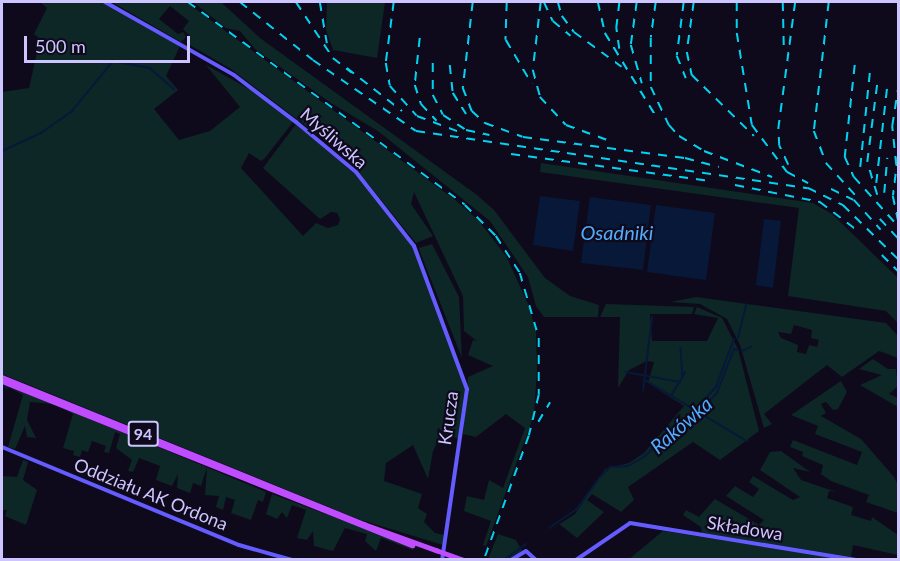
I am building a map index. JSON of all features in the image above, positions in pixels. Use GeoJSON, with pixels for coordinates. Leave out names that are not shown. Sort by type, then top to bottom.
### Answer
{"type":"FeatureCollection","features":[{"type":"Feature","properties":{"kind":"main road","name":"94"},"geometry":{"type":"LineString","coordinates":[[2,379],[362,528],[464,560]]}},
{"type":"Feature","properties":{"kind":"main road","name":"94"},"geometry":{"type":"LineString","coordinates":[[435,551],[455,560]]}},
{"type":"Feature","properties":{"kind":"street","name":"Myśliwska"},"geometry":{"type":"LineString","coordinates":[[105,2],[242,80],[356,172],[414,246],[462,369]]}},
{"type":"Feature","properties":{"kind":"street","name":"Krucza"},"geometry":{"type":"LineString","coordinates":[[442,560],[467,395],[462,369]]}},
{"type":"Feature","properties":{"kind":"street","name":"Oddziału AK Ordona"},"geometry":{"type":"LineString","coordinates":[[2,447],[239,545],[292,560]]}},
{"type":"Feature","properties":{"kind":"street","name":"Składowa"},"geometry":{"type":"LineString","coordinates":[[576,560],[630,523],[856,560]]}},
{"type":"Feature","properties":{"kind":"street"},"geometry":{"type":"LineString","coordinates":[[512,560],[526,551],[536,560]]}},
{"type":"Feature","properties":{"kind":"green space"},"geometry":{"type":"Polygon","coordinates":[[[40,2],[104,2],[180,46],[166,76],[178,90],[154,109],[179,140],[210,131],[240,107],[206,65],[251,90],[293,122],[265,158],[261,161],[249,153],[241,168],[303,236],[316,223],[328,228],[338,225],[340,219],[337,213],[331,212],[320,219],[263,168],[296,124],[358,177],[403,233],[413,247],[466,387],[459,439],[442,433],[433,451],[428,479],[413,445],[386,463],[384,481],[422,494],[418,508],[427,514],[424,522],[435,533],[444,535],[443,545],[361,520],[2,374],[2,92],[29,88],[40,39],[34,34],[47,8],[40,2]]]}},
{"type":"Feature","properties":{"kind":"green space"},"geometry":{"type":"Polygon","coordinates":[[[112,2],[186,2],[454,199],[478,220],[506,256],[529,306],[536,332],[537,371],[534,415],[486,546],[483,545],[491,521],[464,511],[467,496],[484,500],[489,480],[503,488],[525,428],[506,414],[476,437],[463,434],[468,377],[493,366],[468,355],[473,340],[477,341],[464,331],[463,296],[414,192],[411,204],[433,236],[416,243],[352,164],[331,145],[231,69],[188,44],[190,36],[183,29],[189,21],[170,6],[159,19],[178,34],[183,32],[186,37],[181,42],[112,2]]]}},
{"type":"Feature","properties":{"kind":"green space"},"geometry":{"type":"Polygon","coordinates":[[[193,2],[221,2],[260,38],[477,195],[494,210],[545,278],[570,296],[599,305],[598,317],[544,317],[536,306],[528,277],[490,221],[378,131],[331,103],[255,49],[240,31],[226,28],[193,2]]]}},
{"type":"Feature","properties":{"kind":"green space"},"geometry":{"type":"Polygon","coordinates":[[[327,2],[385,2],[377,58],[333,50],[326,30],[327,2]]]}},
{"type":"Feature","properties":{"kind":"green space"},"geometry":{"type":"Polygon","coordinates":[[[541,163],[813,203],[832,214],[898,278],[898,323],[886,311],[788,296],[799,208],[540,172],[541,163]]]}},
{"type":"Feature","properties":{"kind":"green space"},"geometry":{"type":"Polygon","coordinates":[[[432,244],[459,297],[462,358],[420,252],[419,248],[432,244]]]}},
{"type":"Feature","properties":{"kind":"green space"},"geometry":{"type":"Polygon","coordinates":[[[696,297],[886,323],[898,336],[898,358],[879,351],[842,377],[827,365],[764,414],[772,424],[764,428],[740,345],[727,319],[700,304],[671,302],[696,297]],[[794,325],[791,334],[778,332],[781,338],[798,345],[797,352],[806,354],[809,345],[817,347],[819,340],[811,338],[812,330],[794,325]]]}},
{"type":"Feature","properties":{"kind":"green space"},"geometry":{"type":"Polygon","coordinates":[[[606,304],[694,307],[692,314],[650,314],[652,341],[707,341],[718,318],[694,314],[697,307],[722,318],[738,349],[759,431],[720,460],[693,442],[628,487],[634,500],[621,512],[592,494],[587,500],[604,512],[577,538],[559,524],[575,514],[605,469],[629,463],[644,453],[684,406],[648,383],[654,362],[647,361],[629,370],[618,388],[620,317],[600,317],[606,304]]]}},
{"type":"Feature","properties":{"kind":"green space"},"geometry":{"type":"Polygon","coordinates":[[[873,359],[888,369],[896,369],[898,386],[889,394],[898,398],[898,407],[860,385],[882,375],[859,369],[873,359]]]}},
{"type":"Feature","properties":{"kind":"green space"},"geometry":{"type":"Polygon","coordinates":[[[841,381],[847,392],[838,409],[833,410],[826,402],[821,404],[826,413],[821,416],[861,439],[894,477],[898,485],[898,513],[866,502],[869,495],[831,481],[821,474],[823,465],[802,456],[803,452],[790,447],[793,440],[857,465],[862,452],[815,434],[818,426],[791,415],[841,381]]]}},
{"type":"Feature","properties":{"kind":"green space"},"geometry":{"type":"Polygon","coordinates":[[[2,383],[53,404],[30,402],[27,420],[36,438],[27,437],[25,426],[15,449],[8,447],[23,395],[2,383]]]}},
{"type":"Feature","properties":{"kind":"green space"},"geometry":{"type":"Polygon","coordinates":[[[57,405],[207,467],[201,486],[193,483],[190,493],[177,488],[178,474],[172,486],[156,480],[160,466],[139,458],[133,472],[128,471],[132,460],[116,448],[120,434],[115,432],[109,453],[104,452],[106,446],[92,441],[88,452],[82,450],[80,457],[73,455],[74,451],[63,448],[73,414],[57,405]]]}},
{"type":"Feature","properties":{"kind":"green space"},"geometry":{"type":"Polygon","coordinates":[[[781,451],[810,472],[793,468],[801,480],[836,492],[829,491],[827,498],[853,507],[851,515],[871,521],[872,517],[898,535],[898,555],[853,545],[851,557],[702,533],[701,527],[683,515],[686,510],[699,517],[715,499],[759,525],[764,520],[726,496],[735,486],[753,497],[759,489],[749,482],[753,476],[793,500],[800,497],[760,470],[770,452],[781,451]]]}},
{"type":"Feature","properties":{"kind":"green space"},"geometry":{"type":"Polygon","coordinates":[[[23,460],[28,462],[23,480],[37,490],[26,525],[5,516],[7,510],[2,510],[2,476],[17,477],[23,460]]]}},
{"type":"Feature","properties":{"kind":"green space"},"geometry":{"type":"Polygon","coordinates":[[[207,467],[266,492],[263,502],[258,500],[251,520],[231,513],[235,500],[226,497],[223,510],[216,507],[219,496],[205,495],[207,467]]]}},
{"type":"Feature","properties":{"kind":"green space"},"geometry":{"type":"Polygon","coordinates":[[[272,494],[414,547],[413,550],[381,538],[376,551],[365,541],[367,534],[345,528],[333,551],[314,546],[313,531],[307,540],[297,538],[306,510],[292,505],[287,518],[282,512],[277,519],[266,514],[272,494]]]}},
{"type":"Feature","properties":{"kind":"green space"},"geometry":{"type":"Polygon","coordinates":[[[663,531],[689,535],[843,559],[628,560],[663,531]]]}},
{"type":"Feature","properties":{"kind":"green space"},"geometry":{"type":"Polygon","coordinates":[[[498,534],[516,540],[522,551],[507,559],[488,559],[498,534]]]}},
{"type":"Feature","properties":{"kind":"water"},"geometry":{"type":"Polygon","coordinates":[[[540,196],[580,201],[573,251],[533,245],[540,196]]]}},
{"type":"Feature","properties":{"kind":"water","name":"Osadniki"},"geometry":{"type":"Polygon","coordinates":[[[590,197],[651,205],[643,270],[581,263],[590,197]]]}},
{"type":"Feature","properties":{"kind":"water","name":"Osadniki"},"geometry":{"type":"Polygon","coordinates":[[[656,205],[715,213],[706,280],[647,272],[656,205]]]}},
{"type":"Feature","properties":{"kind":"water"},"geometry":{"type":"Polygon","coordinates":[[[764,219],[781,221],[773,288],[756,285],[764,219]]]}},
{"type":"Feature","properties":{"kind":"waterway"},"geometry":{"type":"LineString","coordinates":[[2,151],[41,133],[72,111],[113,61],[150,68],[174,89]]}},
{"type":"Feature","properties":{"kind":"waterway","name":"Rakówka"},"geometry":{"type":"LineString","coordinates":[[738,338],[746,305]]}},
{"type":"Feature","properties":{"kind":"waterway"},"geometry":{"type":"LineString","coordinates":[[643,391],[652,318]]}},
{"type":"Feature","properties":{"kind":"waterway","name":"Rakówka"},"geometry":{"type":"LineString","coordinates":[[694,410],[716,387],[734,339]]}},
{"type":"Feature","properties":{"kind":"waterway","name":"Rakówka"},"geometry":{"type":"LineString","coordinates":[[742,351],[751,347]]}},
{"type":"Feature","properties":{"kind":"waterway"},"geometry":{"type":"LineString","coordinates":[[681,348],[683,377]]}},
{"type":"Feature","properties":{"kind":"waterway","name":"Rakówka"},"geometry":{"type":"LineString","coordinates":[[599,478],[610,467],[628,466],[644,457],[675,427],[686,423],[707,404],[717,393],[734,349],[738,350]]}},
{"type":"Feature","properties":{"kind":"waterway"},"geometry":{"type":"LineString","coordinates":[[626,372],[680,382]]}},
{"type":"Feature","properties":{"kind":"waterway"},"geometry":{"type":"LineString","coordinates":[[671,396],[685,373]]}},
{"type":"Feature","properties":{"kind":"waterway","name":"Rakówka"},"geometry":{"type":"LineString","coordinates":[[645,380],[747,441]]}},
{"type":"Feature","properties":{"kind":"waterway"},"geometry":{"type":"LineString","coordinates":[[2,386],[8,388]]}},
{"type":"Feature","properties":{"kind":"waterway","name":"Rakówka"},"geometry":{"type":"LineString","coordinates":[[549,528],[576,510],[597,481]]}},
{"type":"Feature","properties":{"kind":"waterway","name":"Rakówka"},"geometry":{"type":"LineString","coordinates":[[504,560],[526,544]]}},
{"type":"Feature","properties":{"kind":"railway"},"geometry":{"type":"LineString","coordinates":[[188,2],[465,205],[496,236],[520,273],[539,338],[539,395],[529,436],[484,560]]}},
{"type":"Feature","properties":{"kind":"railway"},"geometry":{"type":"LineString","coordinates":[[240,2],[313,60],[416,131],[808,188],[843,205],[898,259]]}},
{"type":"Feature","properties":{"kind":"railway"},"geometry":{"type":"LineString","coordinates":[[296,2],[333,58],[352,73]]}},
{"type":"Feature","properties":{"kind":"railway"},"geometry":{"type":"LineString","coordinates":[[320,2],[327,43]]}},
{"type":"Feature","properties":{"kind":"railway"},"geometry":{"type":"LineString","coordinates":[[394,2],[386,63],[390,86],[417,116],[457,131]]}},
{"type":"Feature","properties":{"kind":"railway"},"geometry":{"type":"LineString","coordinates":[[473,2],[463,88],[472,111],[485,123],[523,137],[685,158],[719,167]]}},
{"type":"Feature","properties":{"kind":"railway"},"geometry":{"type":"LineString","coordinates":[[507,2],[506,40],[532,84]]}},
{"type":"Feature","properties":{"kind":"railway"},"geometry":{"type":"LineString","coordinates":[[541,2],[533,70],[540,97],[566,125],[610,141]]}},
{"type":"Feature","properties":{"kind":"railway"},"geometry":{"type":"LineString","coordinates":[[544,2],[553,21],[571,36]]}},
{"type":"Feature","properties":{"kind":"railway"},"geometry":{"type":"LineString","coordinates":[[558,2],[562,16],[574,32],[622,67]]}},
{"type":"Feature","properties":{"kind":"railway"},"geometry":{"type":"LineString","coordinates":[[598,2],[605,33],[657,118]]}},
{"type":"Feature","properties":{"kind":"railway"},"geometry":{"type":"LineString","coordinates":[[619,2],[616,28],[619,49]]}},
{"type":"Feature","properties":{"kind":"railway"},"geometry":{"type":"LineString","coordinates":[[637,2],[631,45],[642,83]]}},
{"type":"Feature","properties":{"kind":"railway"},"geometry":{"type":"LineString","coordinates":[[656,2],[651,38],[651,87],[669,125],[679,136],[704,151],[772,177]]}},
{"type":"Feature","properties":{"kind":"railway"},"geometry":{"type":"LineString","coordinates":[[684,2],[677,56],[686,78]]}},
{"type":"Feature","properties":{"kind":"railway"},"geometry":{"type":"LineString","coordinates":[[694,2],[687,52],[692,75],[754,136]]}},
{"type":"Feature","properties":{"kind":"railway"},"geometry":{"type":"LineString","coordinates":[[737,2],[737,33],[752,125],[787,172],[808,183]]}},
{"type":"Feature","properties":{"kind":"railway"},"geometry":{"type":"LineString","coordinates":[[783,2],[784,46]]}},
{"type":"Feature","properties":{"kind":"railway"},"geometry":{"type":"LineString","coordinates":[[788,165],[779,146],[778,129],[795,2]]}},
{"type":"Feature","properties":{"kind":"railway"},"geometry":{"type":"LineString","coordinates":[[829,2],[814,131],[826,163],[856,196]]}},
{"type":"Feature","properties":{"kind":"railway"},"geometry":{"type":"LineString","coordinates":[[420,38],[415,85],[421,104],[437,121]]}},
{"type":"Feature","properties":{"kind":"railway"},"geometry":{"type":"LineString","coordinates":[[433,63],[433,95],[443,115],[466,130],[489,135]]}},
{"type":"Feature","properties":{"kind":"railway"},"geometry":{"type":"LineString","coordinates":[[450,65],[453,93],[466,114]]}},
{"type":"Feature","properties":{"kind":"railway"},"geometry":{"type":"LineString","coordinates":[[855,65],[845,157],[854,177],[898,226]]}},
{"type":"Feature","properties":{"kind":"railway"},"geometry":{"type":"LineString","coordinates":[[347,68],[402,111]]}},
{"type":"Feature","properties":{"kind":"railway"},"geometry":{"type":"LineString","coordinates":[[860,167],[870,69]]}},
{"type":"Feature","properties":{"kind":"railway"},"geometry":{"type":"LineString","coordinates":[[877,84],[867,162],[877,195]]}},
{"type":"Feature","properties":{"kind":"railway"},"geometry":{"type":"LineString","coordinates":[[876,183],[887,86]]}},
{"type":"Feature","properties":{"kind":"railway"},"geometry":{"type":"LineString","coordinates":[[896,165],[892,126],[898,87]]}},
{"type":"Feature","properties":{"kind":"railway"},"geometry":{"type":"LineString","coordinates":[[511,154],[710,181]]}},
{"type":"Feature","properties":{"kind":"railway"},"geometry":{"type":"LineString","coordinates":[[898,157],[893,196],[898,219]]}},
{"type":"Feature","properties":{"kind":"railway"},"geometry":{"type":"LineString","coordinates":[[884,193],[887,158]]}},
{"type":"Feature","properties":{"kind":"railway"},"geometry":{"type":"LineString","coordinates":[[735,185],[820,202],[858,231]]}},
{"type":"Feature","properties":{"kind":"railway"},"geometry":{"type":"LineString","coordinates":[[831,189],[854,200],[881,230]]}},
{"type":"Feature","properties":{"kind":"railway"},"geometry":{"type":"LineString","coordinates":[[880,219],[898,238]]}},
{"type":"Feature","properties":{"kind":"railway"},"geometry":{"type":"LineString","coordinates":[[882,255],[898,271]]}},
{"type":"Feature","properties":{"kind":"railway"},"geometry":{"type":"LineString","coordinates":[[538,422],[550,402]]}}]}
